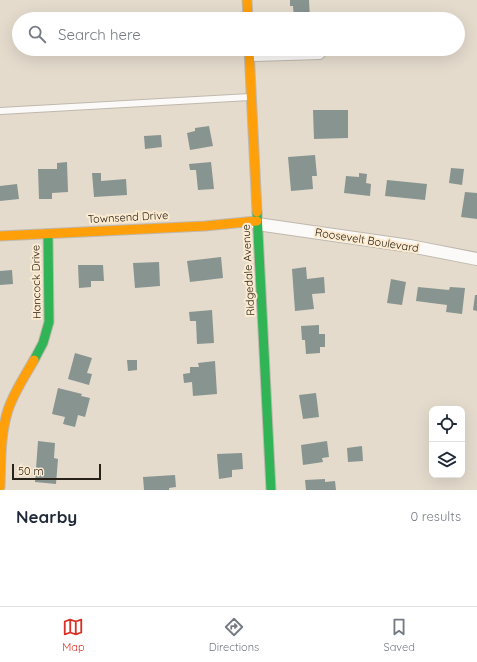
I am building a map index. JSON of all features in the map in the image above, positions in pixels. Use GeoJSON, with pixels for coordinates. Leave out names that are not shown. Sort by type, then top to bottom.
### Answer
{"type":"FeatureCollection","features":[{"type":"Feature","properties":{"kind":"street"},"geometry":{"type":"LineString","coordinates":[[247,0],[248,12]]}},
{"type":"Feature","properties":{"kind":"street","name":"Ridgedale Avenue"},"geometry":{"type":"LineString","coordinates":[[249,56],[271,490]]}},
{"type":"Feature","properties":{"kind":"street","name":"Townsend Drive"},"geometry":{"type":"LineString","coordinates":[[0,236],[257,222]]}},
{"type":"Feature","properties":{"kind":"street","name":"Roosevelt Boulevard"},"geometry":{"type":"LineString","coordinates":[[257,222],[410,246],[477,259]]}},
{"type":"Feature","properties":{"kind":"street","name":"Hancock Drive"},"geometry":{"type":"LineString","coordinates":[[0,487],[6,418],[11,402],[47,335],[49,322],[48,234]]}},
{"type":"Feature","properties":{"kind":"lane"},"geometry":{"type":"LineString","coordinates":[[0,111],[251,97]]}},
{"type":"Feature","properties":{"kind":"building"},"geometry":{"type":"Polygon","coordinates":[[[290,0],[309,0],[310,12],[293,12],[293,6],[290,6],[290,0]]]}},
{"type":"Feature","properties":{"kind":"building"},"geometry":{"type":"Polygon","coordinates":[[[313,110],[348,110],[348,138],[314,139],[313,110]]]}},
{"type":"Feature","properties":{"kind":"building"},"geometry":{"type":"Polygon","coordinates":[[[209,126],[213,146],[190,150],[187,133],[195,131],[195,128],[209,126]]]}},
{"type":"Feature","properties":{"kind":"building"},"geometry":{"type":"Polygon","coordinates":[[[161,135],[162,147],[145,149],[144,136],[161,135]]]}},
{"type":"Feature","properties":{"kind":"building"},"geometry":{"type":"Polygon","coordinates":[[[315,155],[317,176],[312,176],[313,189],[291,191],[288,157],[315,155]]]}},
{"type":"Feature","properties":{"kind":"building"},"geometry":{"type":"Polygon","coordinates":[[[67,162],[68,192],[52,193],[52,199],[39,199],[38,169],[57,169],[57,163],[67,162]]]}},
{"type":"Feature","properties":{"kind":"building"},"geometry":{"type":"Polygon","coordinates":[[[211,162],[214,189],[198,190],[196,170],[190,170],[189,164],[211,162]]]}},
{"type":"Feature","properties":{"kind":"building"},"geometry":{"type":"Polygon","coordinates":[[[451,168],[464,169],[462,185],[449,183],[451,168]]]}},
{"type":"Feature","properties":{"kind":"building"},"geometry":{"type":"Polygon","coordinates":[[[92,173],[101,173],[101,181],[126,179],[127,195],[94,197],[92,173]]]}},
{"type":"Feature","properties":{"kind":"building"},"geometry":{"type":"Polygon","coordinates":[[[359,173],[367,174],[366,183],[371,184],[370,196],[344,193],[346,176],[359,177],[359,173]]]}},
{"type":"Feature","properties":{"kind":"building"},"geometry":{"type":"Polygon","coordinates":[[[387,180],[427,184],[425,200],[385,196],[387,180]]]}},
{"type":"Feature","properties":{"kind":"building"},"geometry":{"type":"Polygon","coordinates":[[[17,184],[19,199],[0,201],[0,186],[17,184]]]}},
{"type":"Feature","properties":{"kind":"building"},"geometry":{"type":"Polygon","coordinates":[[[465,192],[477,193],[477,219],[461,217],[465,192]]]}},
{"type":"Feature","properties":{"kind":"building"},"geometry":{"type":"Polygon","coordinates":[[[221,257],[223,278],[190,282],[187,261],[221,257]]]}},
{"type":"Feature","properties":{"kind":"building"},"geometry":{"type":"Polygon","coordinates":[[[159,262],[160,286],[135,288],[133,263],[159,262]]]}},
{"type":"Feature","properties":{"kind":"building"},"geometry":{"type":"Polygon","coordinates":[[[78,265],[103,265],[104,281],[91,281],[91,287],[79,288],[78,265]]]}},
{"type":"Feature","properties":{"kind":"building"},"geometry":{"type":"Polygon","coordinates":[[[306,267],[307,279],[324,277],[325,293],[312,294],[314,309],[295,311],[292,269],[306,267]]]}},
{"type":"Feature","properties":{"kind":"building"},"geometry":{"type":"Polygon","coordinates":[[[12,270],[13,284],[0,285],[0,271],[12,270]]]}},
{"type":"Feature","properties":{"kind":"building"},"geometry":{"type":"Polygon","coordinates":[[[391,279],[406,282],[402,305],[387,303],[391,279]]]}},
{"type":"Feature","properties":{"kind":"building"},"geometry":{"type":"Polygon","coordinates":[[[418,287],[449,290],[450,287],[465,288],[462,314],[446,312],[447,305],[416,301],[418,287]]]}},
{"type":"Feature","properties":{"kind":"building"},"geometry":{"type":"Polygon","coordinates":[[[475,295],[477,295],[477,311],[473,310],[475,295]]]}},
{"type":"Feature","properties":{"kind":"building"},"geometry":{"type":"Polygon","coordinates":[[[212,310],[214,343],[197,344],[196,321],[190,321],[189,312],[212,310]]]}},
{"type":"Feature","properties":{"kind":"building"},"geometry":{"type":"Polygon","coordinates":[[[319,325],[319,334],[325,334],[325,347],[320,347],[320,353],[306,354],[305,340],[302,340],[301,326],[319,325]]]}},
{"type":"Feature","properties":{"kind":"building"},"geometry":{"type":"Polygon","coordinates":[[[75,353],[92,358],[87,373],[92,374],[89,385],[68,379],[75,353]]]}},
{"type":"Feature","properties":{"kind":"building"},"geometry":{"type":"Polygon","coordinates":[[[127,360],[137,360],[137,370],[128,371],[127,360]]]}},
{"type":"Feature","properties":{"kind":"building"},"geometry":{"type":"Polygon","coordinates":[[[215,361],[217,394],[193,396],[192,382],[184,383],[183,374],[190,373],[190,367],[199,367],[198,363],[215,361]]]}},
{"type":"Feature","properties":{"kind":"building"},"geometry":{"type":"Polygon","coordinates":[[[58,388],[82,394],[81,396],[90,398],[85,417],[78,415],[75,427],[63,424],[65,417],[52,414],[58,388]]]}},
{"type":"Feature","properties":{"kind":"building"},"geometry":{"type":"Polygon","coordinates":[[[316,393],[319,417],[303,419],[299,395],[316,393]]]}},
{"type":"Feature","properties":{"kind":"building"},"geometry":{"type":"Polygon","coordinates":[[[38,441],[55,443],[54,458],[58,459],[56,484],[35,482],[38,441]]]}},
{"type":"Feature","properties":{"kind":"building"},"geometry":{"type":"Polygon","coordinates":[[[327,441],[329,457],[322,458],[323,462],[303,465],[301,445],[327,441]]]}},
{"type":"Feature","properties":{"kind":"building"},"geometry":{"type":"Polygon","coordinates":[[[362,446],[363,461],[348,462],[347,448],[362,446]]]}},
{"type":"Feature","properties":{"kind":"building"},"geometry":{"type":"Polygon","coordinates":[[[242,453],[243,469],[232,470],[232,477],[219,479],[217,454],[242,453]]]}},
{"type":"Feature","properties":{"kind":"building"},"geometry":{"type":"Polygon","coordinates":[[[175,475],[176,487],[169,488],[169,490],[144,490],[143,477],[175,475]]]}},
{"type":"Feature","properties":{"kind":"building"},"geometry":{"type":"Polygon","coordinates":[[[325,479],[325,482],[335,481],[336,490],[306,490],[305,480],[325,479]]]}},
{"type":"Feature","properties":{"kind":"traffic: fast"},"geometry":{"type":"LineString","coordinates":[[257,212],[271,490]]}},
{"type":"Feature","properties":{"kind":"traffic: fast"},"geometry":{"type":"LineString","coordinates":[[34,360],[43,343],[49,322],[48,234]]}},
{"type":"Feature","properties":{"kind":"traffic: slow"},"geometry":{"type":"LineString","coordinates":[[247,0],[248,12]]}},
{"type":"Feature","properties":{"kind":"traffic: slow"},"geometry":{"type":"LineString","coordinates":[[249,56],[257,212]]}},
{"type":"Feature","properties":{"kind":"traffic: slow"},"geometry":{"type":"LineString","coordinates":[[0,236],[205,226],[257,221]]}},
{"type":"Feature","properties":{"kind":"traffic: slow"},"geometry":{"type":"LineString","coordinates":[[0,487],[1,448],[5,419],[13,397],[34,360]]}}]}
